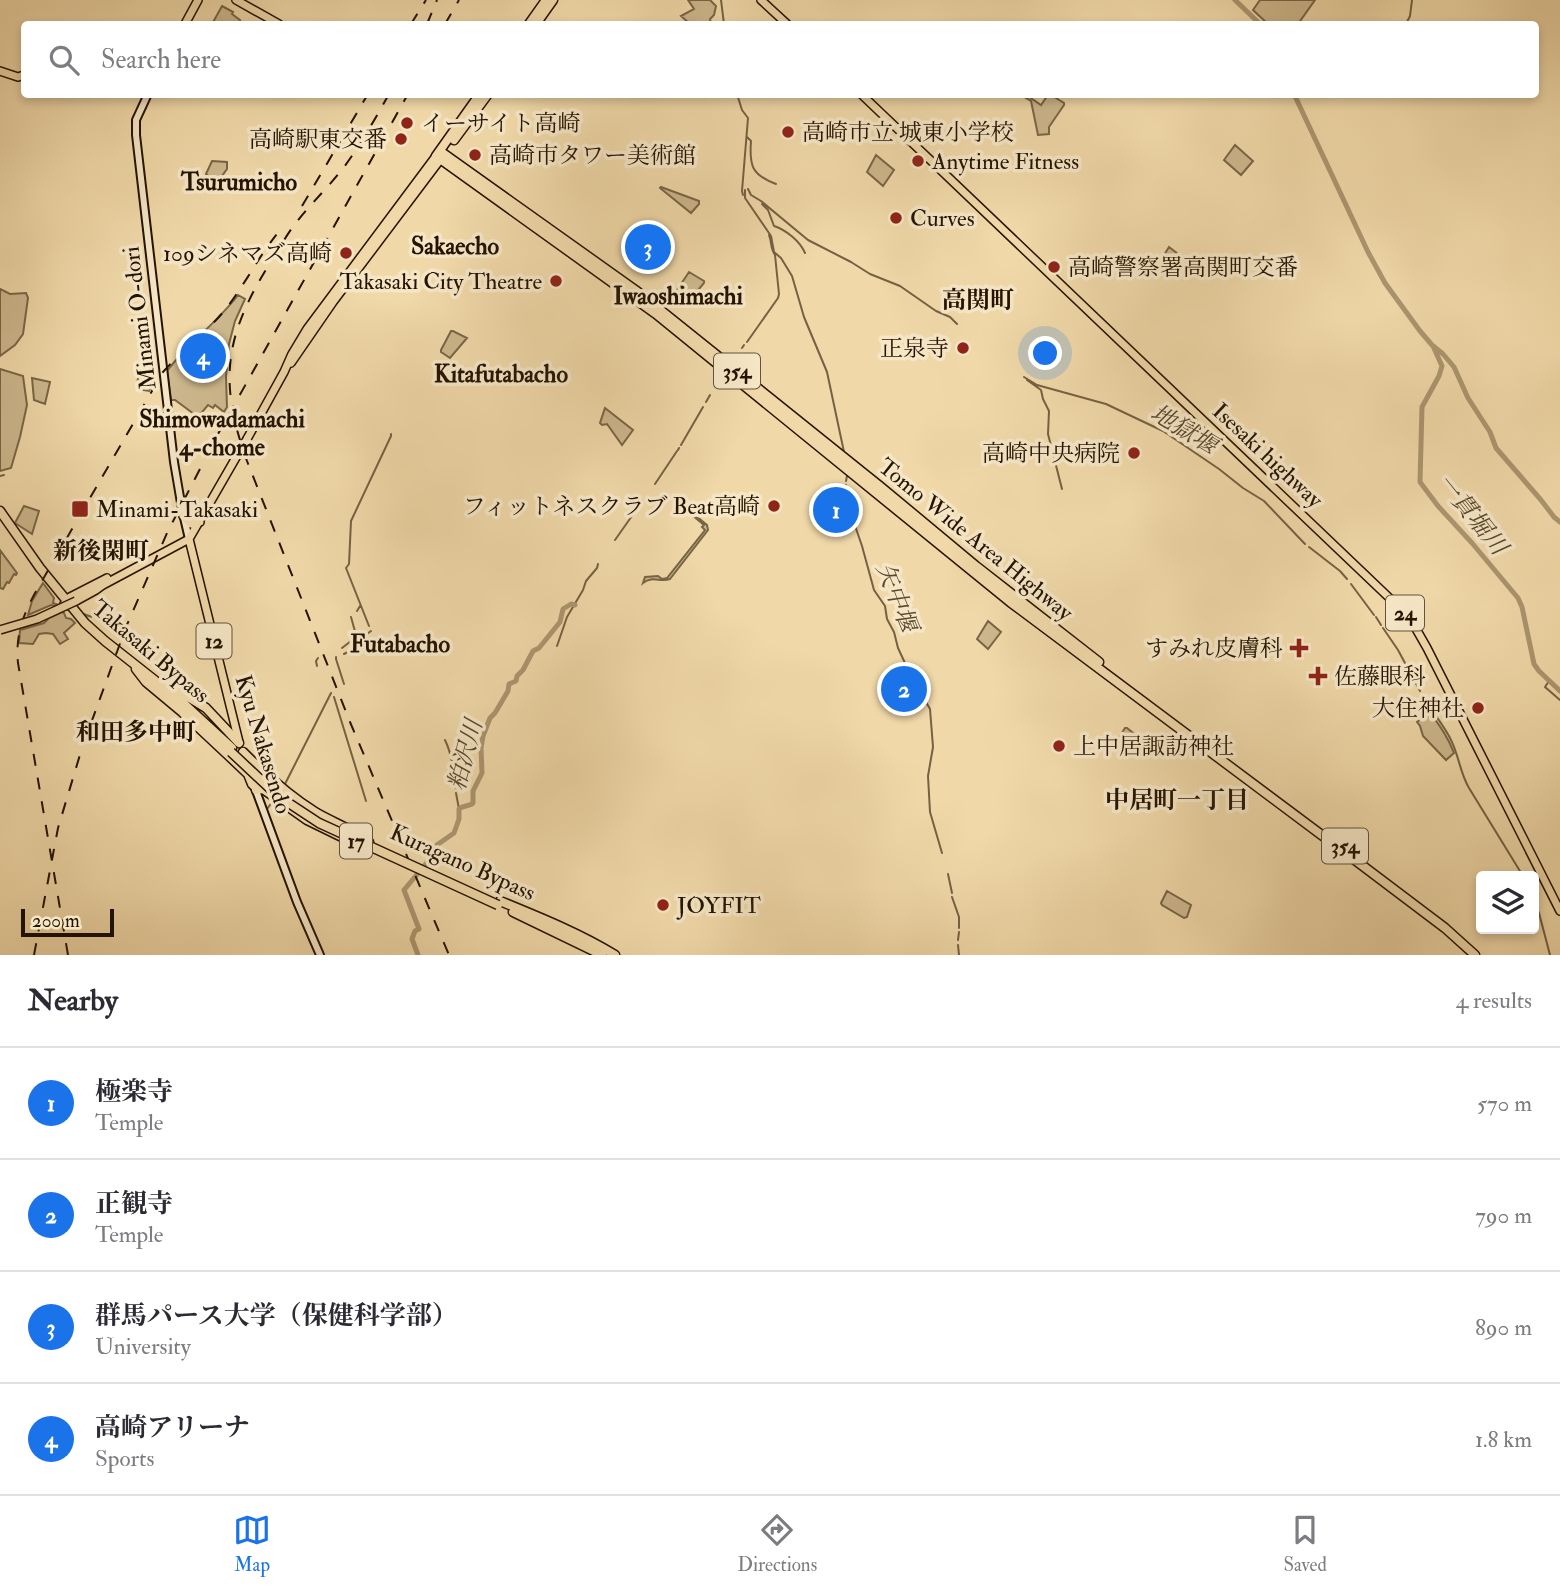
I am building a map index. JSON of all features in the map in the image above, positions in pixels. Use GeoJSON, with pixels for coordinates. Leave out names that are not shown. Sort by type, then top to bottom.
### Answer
{"type":"FeatureCollection","features":[{"type":"Feature","properties":{"kind":"highway"},"geometry":{"type":"LineString","coordinates":[[531,21],[546,0]]}},
{"type":"Feature","properties":{"kind":"highway"},"geometry":{"type":"LineString","coordinates":[[538,21],[553,0]]}},
{"type":"Feature","properties":{"kind":"highway"},"geometry":{"type":"LineString","coordinates":[[440,155],[477,98]]}},
{"type":"Feature","properties":{"kind":"highway"},"geometry":{"type":"LineString","coordinates":[[440,155],[485,98]]}},
{"type":"Feature","properties":{"kind":"highway","name":"Tomo Wide Area Highway"},"geometry":{"type":"LineString","coordinates":[[440,155],[634,297],[1010,602],[1385,882],[1475,955]]}},
{"type":"Feature","properties":{"kind":"highway","name":"Tomo Wide Area Highway"},"geometry":{"type":"LineString","coordinates":[[440,155],[644,296],[1031,610],[1448,924],[1482,955]]}},
{"type":"Feature","properties":{"kind":"highway","name":"Takasaki Bypass"},"geometry":{"type":"LineString","coordinates":[[0,511],[15,534],[70,602],[87,630],[236,749]]}},
{"type":"Feature","properties":{"kind":"highway","name":"Takasaki Bypass"},"geometry":{"type":"LineString","coordinates":[[0,519],[70,602]]}},
{"type":"Feature","properties":{"kind":"highway"},"geometry":{"type":"LineString","coordinates":[[135,667],[197,701],[215,716],[236,749],[262,772],[304,805],[361,836],[368,844]]}},
{"type":"Feature","properties":{"kind":"highway"},"geometry":{"type":"LineString","coordinates":[[135,667],[148,684],[188,717],[248,774],[259,789],[318,827],[348,841],[368,844]]}},
{"type":"Feature","properties":{"kind":"highway","name":"Kuragano Bypass"},"geometry":{"type":"LineString","coordinates":[[236,749],[261,781],[319,823],[499,903],[602,955]]}},
{"type":"Feature","properties":{"kind":"highway","name":"Kuragano Bypass"},"geometry":{"type":"LineString","coordinates":[[499,903],[554,923],[615,955]]}},
{"type":"Feature","properties":{"kind":"highway"},"geometry":{"type":"LineString","coordinates":[[526,921],[561,935]]}},
{"type":"Feature","properties":{"kind":"main road"},"geometry":{"type":"LineString","coordinates":[[187,21],[198,0]]}},
{"type":"Feature","properties":{"kind":"main road"},"geometry":{"type":"LineString","coordinates":[[236,0],[274,21]]}},
{"type":"Feature","properties":{"kind":"main road"},"geometry":{"type":"LineString","coordinates":[[761,0],[784,21]]}},
{"type":"Feature","properties":{"kind":"main road"},"geometry":{"type":"LineString","coordinates":[[0,71],[21,76]]}},
{"type":"Feature","properties":{"kind":"main road","name":"Minami O-dori"},"geometry":{"type":"LineString","coordinates":[[146,98],[136,120],[136,135],[174,462],[189,539]]}},
{"type":"Feature","properties":{"kind":"main road","name":"Isesaki highway"},"geometry":{"type":"LineString","coordinates":[[865,98],[1402,610],[1427,648],[1560,911]]}},
{"type":"Feature","properties":{"kind":"main road"},"geometry":{"type":"LineString","coordinates":[[0,628],[45,614],[189,539],[312,323],[440,155]]}},
{"type":"Feature","properties":{"kind":"main road"},"geometry":{"type":"LineString","coordinates":[[183,516],[191,524],[201,521]]}},
{"type":"Feature","properties":{"kind":"main road","name":"Kyu Nakasendo"},"geometry":{"type":"LineString","coordinates":[[189,539],[230,710],[236,749],[259,789],[297,902],[320,955]]}},
{"type":"Feature","properties":{"kind":"main road"},"geometry":{"type":"LineString","coordinates":[[70,602],[70,597],[96,582],[119,576]]}},
{"type":"Feature","properties":{"kind":"main road"},"geometry":{"type":"LineString","coordinates":[[0,628],[70,602]]}},
{"type":"Feature","properties":{"kind":"main road"},"geometry":{"type":"LineString","coordinates":[[215,716],[223,717],[230,710]]}},
{"type":"Feature","properties":{"kind":"shaded area"},"geometry":{"type":"Polygon","coordinates":[[[688,0],[710,0],[716,6],[710,21],[687,21],[681,16],[694,9],[688,0]]]}},
{"type":"Feature","properties":{"kind":"shaded area"},"geometry":{"type":"Polygon","coordinates":[[[1260,0],[1315,0],[1300,21],[1265,21],[1253,10],[1260,0]]]}},
{"type":"Feature","properties":{"kind":"shaded area"},"geometry":{"type":"Polygon","coordinates":[[[222,6],[240,20],[240,21],[214,21],[222,6]]]}},
{"type":"Feature","properties":{"kind":"shaded area"},"geometry":{"type":"Polygon","coordinates":[[[1026,98],[1041,105],[1046,98],[1056,98],[1064,103],[1049,127],[1049,134],[1038,135],[1031,101],[1026,98]]]}},
{"type":"Feature","properties":{"kind":"shaded area"},"geometry":{"type":"Polygon","coordinates":[[[1235,145],[1253,161],[1241,175],[1224,160],[1235,145]]]}},
{"type":"Feature","properties":{"kind":"shaded area"},"geometry":{"type":"Polygon","coordinates":[[[876,155],[894,170],[883,186],[867,172],[876,155]]]}},
{"type":"Feature","properties":{"kind":"shaded area"},"geometry":{"type":"Polygon","coordinates":[[[212,161],[227,162],[227,169],[217,183],[206,174],[212,161]]]}},
{"type":"Feature","properties":{"kind":"shaded area"},"geometry":{"type":"Polygon","coordinates":[[[661,187],[699,201],[699,204],[691,213],[661,187]]]}},
{"type":"Feature","properties":{"kind":"shaded area"},"geometry":{"type":"Polygon","coordinates":[[[1169,247],[1190,263],[1181,276],[1161,260],[1169,247]]]}},
{"type":"Feature","properties":{"kind":"shaded area"},"geometry":{"type":"Polygon","coordinates":[[[689,272],[704,281],[690,300],[677,290],[689,272]]]}},
{"type":"Feature","properties":{"kind":"shaded area"},"geometry":{"type":"Polygon","coordinates":[[[0,289],[10,294],[26,293],[28,298],[23,334],[15,345],[0,356],[0,289]]]}},
{"type":"Feature","properties":{"kind":"shaded area"},"geometry":{"type":"Polygon","coordinates":[[[238,295],[245,299],[229,344],[227,407],[224,412],[215,405],[213,408],[208,405],[198,417],[175,400],[171,400],[167,371],[238,295]]]}},
{"type":"Feature","properties":{"kind":"shaded area"},"geometry":{"type":"Polygon","coordinates":[[[451,331],[467,338],[450,358],[441,350],[451,331]]]}},
{"type":"Feature","properties":{"kind":"shaded area"},"geometry":{"type":"Polygon","coordinates":[[[150,365],[152,386],[149,391],[138,389],[139,368],[150,365]]]}},
{"type":"Feature","properties":{"kind":"shaded area"},"geometry":{"type":"Polygon","coordinates":[[[0,369],[23,376],[27,405],[11,468],[0,471],[0,369]]]}},
{"type":"Feature","properties":{"kind":"shaded area"},"geometry":{"type":"Polygon","coordinates":[[[32,378],[50,382],[45,404],[34,400],[32,378]]]}},
{"type":"Feature","properties":{"kind":"shaded area"},"geometry":{"type":"Polygon","coordinates":[[[605,408],[633,430],[622,445],[607,424],[600,423],[605,408]]]}},
{"type":"Feature","properties":{"kind":"shaded area"},"geometry":{"type":"Polygon","coordinates":[[[840,487],[837,502],[825,506],[825,510],[815,510],[819,493],[840,487]]]}},
{"type":"Feature","properties":{"kind":"shaded area"},"geometry":{"type":"Polygon","coordinates":[[[669,496],[707,525],[708,530],[670,579],[643,583],[645,577],[667,578],[705,530],[702,527],[704,525],[669,496]]]}},
{"type":"Feature","properties":{"kind":"shaded area"},"geometry":{"type":"Polygon","coordinates":[[[24,506],[39,511],[32,534],[15,523],[24,506]]]}},
{"type":"Feature","properties":{"kind":"shaded area"},"geometry":{"type":"Polygon","coordinates":[[[0,550],[17,573],[3,589],[0,588],[0,550]]]}},
{"type":"Feature","properties":{"kind":"shaded area"},"geometry":{"type":"Polygon","coordinates":[[[43,583],[54,598],[53,603],[92,617],[51,605],[28,615],[32,601],[43,583]]]}},
{"type":"Feature","properties":{"kind":"shaded area"},"geometry":{"type":"Polygon","coordinates":[[[62,612],[75,623],[64,633],[68,639],[60,644],[53,634],[46,633],[39,634],[33,644],[19,643],[20,630],[44,623],[62,612]]]}},
{"type":"Feature","properties":{"kind":"shaded area"},"geometry":{"type":"Polygon","coordinates":[[[988,621],[1001,632],[988,649],[977,639],[988,621]]]}},
{"type":"Feature","properties":{"kind":"shaded area"},"geometry":{"type":"Polygon","coordinates":[[[1425,705],[1445,734],[1454,753],[1446,760],[1423,736],[1417,722],[1421,719],[1416,711],[1425,705]]]}},
{"type":"Feature","properties":{"kind":"shaded area"},"geometry":{"type":"Polygon","coordinates":[[[1125,728],[1138,737],[1125,754],[1114,745],[1125,728]]]}},
{"type":"Feature","properties":{"kind":"shaded area"},"geometry":{"type":"Polygon","coordinates":[[[1167,891],[1191,905],[1187,917],[1184,918],[1162,905],[1167,891]]]}},
{"type":"Feature","properties":{"kind":"waterway"},"geometry":{"type":"LineString","coordinates":[[721,0],[724,21]]}},
{"type":"Feature","properties":{"kind":"waterway","name":"一貫堀川"},"geometry":{"type":"LineString","coordinates":[[1235,0],[1257,21]]}},
{"type":"Feature","properties":{"kind":"waterway"},"geometry":{"type":"LineString","coordinates":[[1408,21],[1412,0]]}},
{"type":"Feature","properties":{"kind":"waterway"},"geometry":{"type":"LineString","coordinates":[[738,98],[748,118],[743,195]]}},
{"type":"Feature","properties":{"kind":"waterway","name":"一貫堀川"},"geometry":{"type":"LineString","coordinates":[[1296,98],[1385,283],[1420,331],[1454,367],[1496,448],[1560,522]]}},
{"type":"Feature","properties":{"kind":"waterway"},"geometry":{"type":"LineString","coordinates":[[747,137],[751,141],[752,163],[757,173],[776,184]]}},
{"type":"Feature","properties":{"kind":"waterway","name":"地獄堰"},"geometry":{"type":"LineString","coordinates":[[748,189],[751,195],[808,240],[870,274],[900,286],[957,324]]}},
{"type":"Feature","properties":{"kind":"waterway","name":"矢中堰"},"geometry":{"type":"LineString","coordinates":[[745,190],[745,198],[771,236],[774,252],[792,276],[804,317],[827,372],[844,452]]}},
{"type":"Feature","properties":{"kind":"waterway"},"geometry":{"type":"LineString","coordinates":[[762,204],[768,210],[774,226],[792,236],[805,253]]}},
{"type":"Feature","properties":{"kind":"waterway"},"geometry":{"type":"LineString","coordinates":[[747,342],[779,294],[775,255],[769,235]]}},
{"type":"Feature","properties":{"kind":"waterway","name":"一貫堀川"},"geometry":{"type":"LineString","coordinates":[[1433,346],[1442,366],[1422,407],[1420,482],[1518,598],[1534,664],[1560,691]]}},
{"type":"Feature","properties":{"kind":"waterway","name":"地獄堰"},"geometry":{"type":"LineString","coordinates":[[1024,377],[1037,385],[1106,404],[1163,431],[1264,501],[1305,544]]}},
{"type":"Feature","properties":{"kind":"waterway"},"geometry":{"type":"LineString","coordinates":[[1027,380],[1041,390],[1049,411],[1048,434],[1062,489]]}},
{"type":"Feature","properties":{"kind":"waterway"},"geometry":{"type":"LineString","coordinates":[[706,402],[710,395]]}},
{"type":"Feature","properties":{"kind":"waterway"},"geometry":{"type":"LineString","coordinates":[[681,445],[703,407]]}},
{"type":"Feature","properties":{"kind":"waterway"},"geometry":{"type":"LineString","coordinates":[[369,626],[346,568],[349,564],[351,521],[391,434]]}},
{"type":"Feature","properties":{"kind":"waterway"},"geometry":{"type":"LineString","coordinates":[[655,484],[677,451]]}},
{"type":"Feature","properties":{"kind":"waterway"},"geometry":{"type":"LineString","coordinates":[[0,476],[4,475]]}},
{"type":"Feature","properties":{"kind":"waterway","name":"矢中堰"},"geometry":{"type":"LineString","coordinates":[[846,481],[847,476]]}},
{"type":"Feature","properties":{"kind":"waterway","name":"矢中堰"},"geometry":{"type":"LineString","coordinates":[[846,485],[848,508]]}},
{"type":"Feature","properties":{"kind":"waterway"},"geometry":{"type":"LineString","coordinates":[[615,540],[634,513]]}},
{"type":"Feature","properties":{"kind":"waterway","name":"矢中堰"},"geometry":{"type":"LineString","coordinates":[[851,514],[874,590],[885,606],[898,648],[930,709],[933,747],[928,776],[930,812],[942,853]]}},
{"type":"Feature","properties":{"kind":"waterway","name":"地獄堰"},"geometry":{"type":"LineString","coordinates":[[1309,547],[1347,579]]}},
{"type":"Feature","properties":{"kind":"waterway","name":"粕沢川"},"geometry":{"type":"LineString","coordinates":[[557,646],[567,617],[598,564]]}},
{"type":"Feature","properties":{"kind":"waterway","name":"地獄堰"},"geometry":{"type":"LineString","coordinates":[[1351,584],[1374,615]]}},
{"type":"Feature","properties":{"kind":"waterway","name":"粕沢川"},"geometry":{"type":"LineString","coordinates":[[418,955],[412,939],[415,931],[419,929],[404,890],[429,860],[434,847],[454,833],[459,809],[473,803],[473,791],[482,773],[483,736],[490,718],[508,691],[509,684],[516,681],[533,651],[539,648],[560,622],[563,609],[571,604],[575,605]]}},
{"type":"Feature","properties":{"kind":"waterway"},"geometry":{"type":"LineString","coordinates":[[357,611],[360,606]]}},
{"type":"Feature","properties":{"kind":"waterway"},"geometry":{"type":"LineString","coordinates":[[351,617],[356,635]]}},
{"type":"Feature","properties":{"kind":"waterway","name":"地獄堰"},"geometry":{"type":"LineString","coordinates":[[1376,617],[1381,625]]}},
{"type":"Feature","properties":{"kind":"waterway","name":"地獄堰"},"geometry":{"type":"LineString","coordinates":[[1383,628],[1420,691]]}},
{"type":"Feature","properties":{"kind":"waterway"},"geometry":{"type":"LineString","coordinates":[[363,637],[371,631]]}},
{"type":"Feature","properties":{"kind":"waterway"},"geometry":{"type":"LineString","coordinates":[[342,648],[351,641]]}},
{"type":"Feature","properties":{"kind":"waterway"},"geometry":{"type":"LineString","coordinates":[[344,654],[355,648]]}},
{"type":"Feature","properties":{"kind":"waterway"},"geometry":{"type":"LineString","coordinates":[[336,657],[344,684]]}},
{"type":"Feature","properties":{"kind":"waterway"},"geometry":{"type":"LineString","coordinates":[[317,666],[318,658]]}},
{"type":"Feature","properties":{"kind":"waterway"},"geometry":{"type":"LineString","coordinates":[[1549,681],[1545,687],[1560,700]]}},
{"type":"Feature","properties":{"kind":"waterway"},"geometry":{"type":"LineString","coordinates":[[284,786],[331,693]]}},
{"type":"Feature","properties":{"kind":"waterway"},"geometry":{"type":"LineString","coordinates":[[334,697],[366,801]]}},
{"type":"Feature","properties":{"kind":"waterway","name":"地獄堰"},"geometry":{"type":"LineString","coordinates":[[1423,697],[1451,740],[1469,788],[1520,871]]}},
{"type":"Feature","properties":{"kind":"waterway"},"geometry":{"type":"LineString","coordinates":[[445,740],[451,757],[455,788]]}},
{"type":"Feature","properties":{"kind":"waterway"},"geometry":{"type":"LineString","coordinates":[[456,793],[459,809]]}},
{"type":"Feature","properties":{"kind":"waterway"},"geometry":{"type":"LineString","coordinates":[[267,809],[273,801]]}},
{"type":"Feature","properties":{"kind":"waterway","name":"矢中堰"},"geometry":{"type":"LineString","coordinates":[[948,874],[952,893]]}},
{"type":"Feature","properties":{"kind":"waterway","name":"矢中堰"},"geometry":{"type":"LineString","coordinates":[[952,897],[959,917],[959,928]]}},
{"type":"Feature","properties":{"kind":"waterway","name":"地獄堰"},"geometry":{"type":"LineString","coordinates":[[1539,913],[1550,955]]}},
{"type":"Feature","properties":{"kind":"waterway","name":"矢中堰"},"geometry":{"type":"LineString","coordinates":[[958,940],[959,932]]}},
{"type":"Feature","properties":{"kind":"waterway","name":"矢中堰"},"geometry":{"type":"LineString","coordinates":[[958,945],[959,955]]}},
{"type":"Feature","properties":{"kind":"railway"},"geometry":{"type":"LineString","coordinates":[[413,21],[426,0]]}},
{"type":"Feature","properties":{"kind":"railway"},"geometry":{"type":"LineString","coordinates":[[428,21],[437,0]]}},
{"type":"Feature","properties":{"kind":"railway"},"geometry":{"type":"LineString","coordinates":[[447,21],[459,0]]}},
{"type":"Feature","properties":{"kind":"railway"},"geometry":{"type":"LineString","coordinates":[[302,206],[366,98]]}},
{"type":"Feature","properties":{"kind":"railway"},"geometry":{"type":"LineString","coordinates":[[387,98],[344,167],[292,228],[253,293],[234,340],[230,385],[232,408],[247,461],[350,722],[449,955]]}},
{"type":"Feature","properties":{"kind":"railway"},"geometry":{"type":"LineString","coordinates":[[34,955],[58,828],[82,748],[126,627],[167,533],[218,434],[406,98]]}},
{"type":"Feature","properties":{"kind":"railway"},"geometry":{"type":"LineString","coordinates":[[68,955],[18,663],[22,623],[39,586],[163,372],[221,315],[281,229]]}},
{"type":"Feature","properties":{"kind":"place","name":"イーサイト高崎"},"geometry":{"type":"Point","coordinates":[407,123]}},
{"type":"Feature","properties":{"kind":"place","name":"高崎市立 城東小学校"},"geometry":{"type":"Point","coordinates":[788,132]}},
{"type":"Feature","properties":{"kind":"place","name":"高崎駅東交番"},"geometry":{"type":"Point","coordinates":[401,139]}},
{"type":"Feature","properties":{"kind":"place","name":"高崎市タワー美術館"},"geometry":{"type":"Point","coordinates":[475,155]}},
{"type":"Feature","properties":{"kind":"place","name":"Anytime Fitness"},"geometry":{"type":"Point","coordinates":[918,161]}},
{"type":"Feature","properties":{"kind":"place","name":"Curves"},"geometry":{"type":"Point","coordinates":[896,218]}},
{"type":"Feature","properties":{"kind":"place","name":"群馬パース大学（保健科学部）"},"geometry":{"type":"Point","coordinates":[648,247]}},
{"type":"Feature","properties":{"kind":"place","name":"109シネマズ高崎"},"geometry":{"type":"Point","coordinates":[346,253]}},
{"type":"Feature","properties":{"kind":"place","name":"高崎警察署高関町交番"},"geometry":{"type":"Point","coordinates":[1054,267]}},
{"type":"Feature","properties":{"kind":"place","name":"Takasaki City Theatre"},"geometry":{"type":"Point","coordinates":[556,281]}},
{"type":"Feature","properties":{"kind":"place","name":"正泉寺"},"geometry":{"type":"Point","coordinates":[963,348]}},
{"type":"Feature","properties":{"kind":"place","name":"高崎アリーナ"},"geometry":{"type":"Point","coordinates":[203,356]}},
{"type":"Feature","properties":{"kind":"place","name":"高崎中央病院"},"geometry":{"type":"Point","coordinates":[1134,453]}},
{"type":"Feature","properties":{"kind":"place","name":"フィットネスクラブ Beat高崎"},"geometry":{"type":"Point","coordinates":[774,506]}},
{"type":"Feature","properties":{"kind":"place","name":"Minami-Takasaki"},"geometry":{"type":"Point","coordinates":[80,509]}},
{"type":"Feature","properties":{"kind":"place","name":"極楽寺"},"geometry":{"type":"Point","coordinates":[836,510]}},
{"type":"Feature","properties":{"kind":"place","name":"すみれ皮膚科"},"geometry":{"type":"Point","coordinates":[1299,648]}},
{"type":"Feature","properties":{"kind":"place","name":"佐藤眼科"},"geometry":{"type":"Point","coordinates":[1318,676]}},
{"type":"Feature","properties":{"kind":"place","name":"正観寺"},"geometry":{"type":"Point","coordinates":[904,689]}},
{"type":"Feature","properties":{"kind":"place","name":"大住神社"},"geometry":{"type":"Point","coordinates":[1478,708]}},
{"type":"Feature","properties":{"kind":"place","name":"上中居諏訪神社"},"geometry":{"type":"Point","coordinates":[1059,746]}},
{"type":"Feature","properties":{"kind":"place","name":"JOYFIT"},"geometry":{"type":"Point","coordinates":[663,905]}},
{"type":"Feature","properties":{"kind":"district","name":"Tsurumicho"},"geometry":{"type":"Point","coordinates":[239,182]}},
{"type":"Feature","properties":{"kind":"district","name":"Sakaecho"},"geometry":{"type":"Point","coordinates":[455,246]}},
{"type":"Feature","properties":{"kind":"district","name":"Iwaoshimachi"},"geometry":{"type":"Point","coordinates":[678,296]}},
{"type":"Feature","properties":{"kind":"district","name":"高関町"},"geometry":{"type":"Point","coordinates":[978,300]}},
{"type":"Feature","properties":{"kind":"district","name":"Kitafutabacho"},"geometry":{"type":"Point","coordinates":[501,374]}},
{"type":"Feature","properties":{"kind":"district","name":"Shimowadamachi 4-chome"},"geometry":{"type":"Point","coordinates":[222,433]}},
{"type":"Feature","properties":{"kind":"district","name":"新後閑町"},"geometry":{"type":"Point","coordinates":[101,551]}},
{"type":"Feature","properties":{"kind":"district","name":"Futabacho"},"geometry":{"type":"Point","coordinates":[400,644]}},
{"type":"Feature","properties":{"kind":"district","name":"和田多中町"},"geometry":{"type":"Point","coordinates":[136,732]}},
{"type":"Feature","properties":{"kind":"district","name":"中居町一丁目"},"geometry":{"type":"Point","coordinates":[1177,800]}}]}
